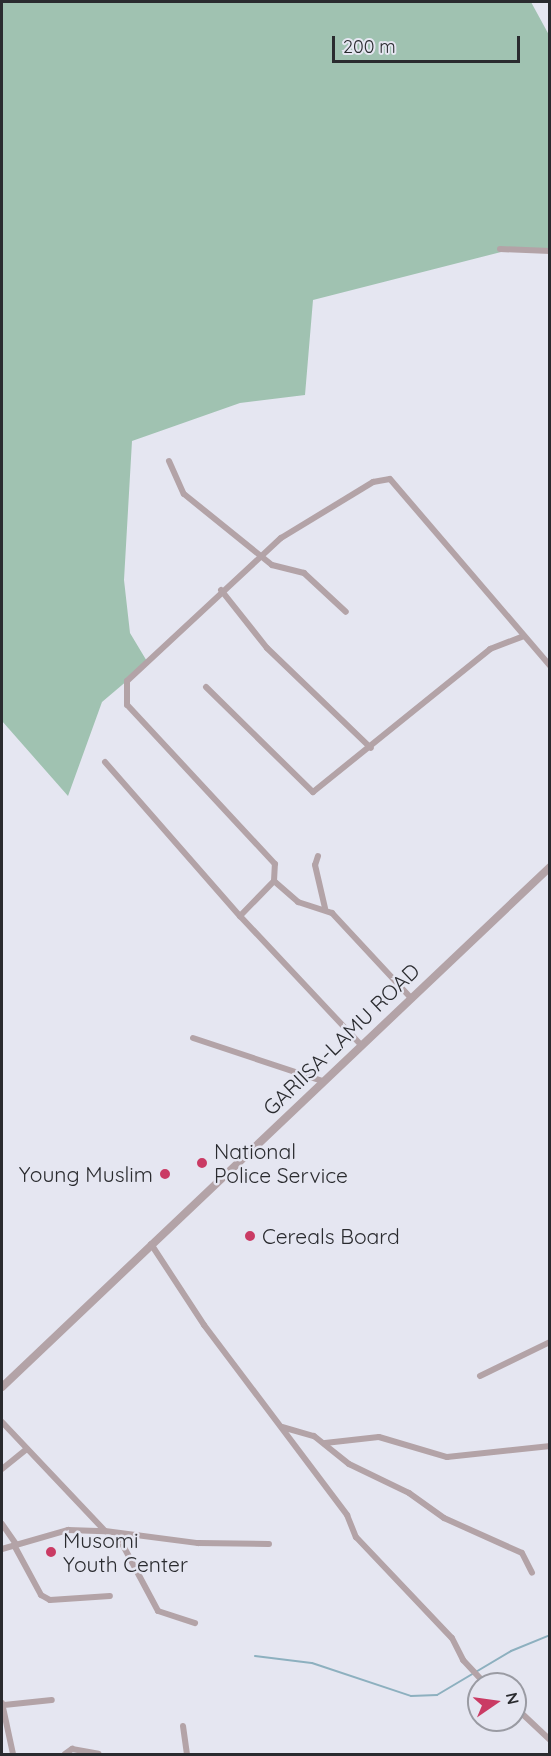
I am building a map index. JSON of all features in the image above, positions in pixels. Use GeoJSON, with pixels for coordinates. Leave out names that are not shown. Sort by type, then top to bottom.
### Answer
{"type":"FeatureCollection","features":[{"type":"Feature","properties":{"kind":"street"},"geometry":{"type":"LineString","coordinates":[[500,249],[549,251]]}},
{"type":"Feature","properties":{"kind":"street"},"geometry":{"type":"LineString","coordinates":[[168,461],[184,494],[260,557],[304,573],[346,612]]}},
{"type":"Feature","properties":{"kind":"street"},"geometry":{"type":"LineString","coordinates":[[240,916],[274,881],[275,864],[261,843],[123,695],[127,681],[221,590],[281,538],[373,483],[390,479],[549,666]]}},
{"type":"Feature","properties":{"kind":"street"},"geometry":{"type":"LineString","coordinates":[[221,590],[267,648],[370,748]]}},
{"type":"Feature","properties":{"kind":"street"},"geometry":{"type":"LineString","coordinates":[[206,687],[313,792],[490,649],[524,636]]}},
{"type":"Feature","properties":{"kind":"street"},"geometry":{"type":"LineString","coordinates":[[105,762],[240,916],[362,1046]]}},
{"type":"Feature","properties":{"kind":"street"},"geometry":{"type":"LineString","coordinates":[[318,856],[315,865],[325,908],[411,998]]}},
{"type":"Feature","properties":{"kind":"street","name":"GARIISA-LAMU ROAD"},"geometry":{"type":"LineString","coordinates":[[2,1387],[549,867]]}},
{"type":"Feature","properties":{"kind":"street"},"geometry":{"type":"LineString","coordinates":[[274,881],[298,902],[325,908]]}},
{"type":"Feature","properties":{"kind":"street"},"geometry":{"type":"LineString","coordinates":[[193,1038],[322,1081]]}},
{"type":"Feature","properties":{"kind":"street"},"geometry":{"type":"LineString","coordinates":[[151,1244],[348,1515],[356,1538],[452,1638],[462,1660],[474,1672]]}},
{"type":"Feature","properties":{"kind":"street"},"geometry":{"type":"LineString","coordinates":[[480,1376],[549,1342]]}},
{"type":"Feature","properties":{"kind":"street"},"geometry":{"type":"LineString","coordinates":[[2,1422],[105,1531]]}},
{"type":"Feature","properties":{"kind":"street"},"geometry":{"type":"LineString","coordinates":[[282,1427],[292,1426],[325,1443],[349,1464],[409,1493],[444,1518],[522,1553],[532,1572]]}},
{"type":"Feature","properties":{"kind":"street"},"geometry":{"type":"LineString","coordinates":[[325,1443],[379,1437],[447,1457],[549,1446]]}},
{"type":"Feature","properties":{"kind":"street"},"geometry":{"type":"LineString","coordinates":[[2,1469],[27,1449]]}},
{"type":"Feature","properties":{"kind":"street"},"geometry":{"type":"LineString","coordinates":[[2,1524],[41,1595],[50,1600],[110,1596]]}},
{"type":"Feature","properties":{"kind":"street"},"geometry":{"type":"LineString","coordinates":[[2,1549],[69,1530],[105,1531],[118,1536],[269,1544]]}},
{"type":"Feature","properties":{"kind":"street"},"geometry":{"type":"LineString","coordinates":[[118,1536],[158,1611],[195,1623]]}},
{"type":"Feature","properties":{"kind":"street"},"geometry":{"type":"LineString","coordinates":[[13,1755],[3,1704],[52,1700]]}},
{"type":"Feature","properties":{"kind":"street"},"geometry":{"type":"LineString","coordinates":[[527,1719],[549,1740]]}},
{"type":"Feature","properties":{"kind":"street"},"geometry":{"type":"LineString","coordinates":[[183,1726],[187,1755]]}},
{"type":"Feature","properties":{"kind":"street"},"geometry":{"type":"LineString","coordinates":[[65,1755],[72,1749],[99,1755]]}},
{"type":"Feature","properties":{"kind":"green space"},"geometry":{"type":"Polygon","coordinates":[[[2,2],[531,2],[549,35],[549,251],[505,251],[313,300],[305,395],[240,403],[132,441],[124,580],[130,633],[148,663],[102,702],[68,796],[2,721],[2,2]]]}},
{"type":"Feature","properties":{"kind":"waterway"},"geometry":{"type":"LineString","coordinates":[[255,1656],[312,1663],[411,1696],[437,1695],[511,1651],[550,1635]]}},
{"type":"Feature","properties":{"kind":"place","name":"National Police Service"},"geometry":{"type":"Point","coordinates":[202,1163]}},
{"type":"Feature","properties":{"kind":"place","name":"Young Muslim"},"geometry":{"type":"Point","coordinates":[165,1174]}},
{"type":"Feature","properties":{"kind":"place","name":"Cereals Board"},"geometry":{"type":"Point","coordinates":[250,1236]}},
{"type":"Feature","properties":{"kind":"place","name":"Musomi Youth Center"},"geometry":{"type":"Point","coordinates":[51,1552]}}]}
